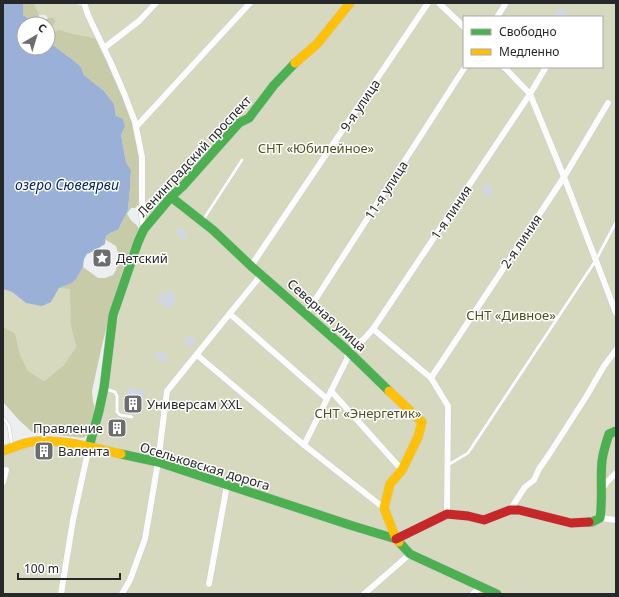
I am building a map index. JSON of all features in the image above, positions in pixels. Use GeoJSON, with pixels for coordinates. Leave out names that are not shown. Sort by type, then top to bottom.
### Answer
{"type":"FeatureCollection","features":[{"type":"Feature","properties":{"kind":"street"},"geometry":{"type":"LineString","coordinates":[[84,3],[88,15],[124,93],[136,127],[142,156],[142,216],[144,229]]}},
{"type":"Feature","properties":{"kind":"street"},"geometry":{"type":"LineString","coordinates":[[104,48],[139,21],[156,3]]}},
{"type":"Feature","properties":{"kind":"street"},"geometry":{"type":"LineString","coordinates":[[136,127],[250,3]]}},
{"type":"Feature","properties":{"kind":"street","name":"Ленинградский проспект"},"geometry":{"type":"LineString","coordinates":[[89,447],[104,388],[113,315],[138,242],[144,229],[171,197],[183,186],[239,123],[249,118],[274,85],[296,62],[317,44],[350,3]]}},
{"type":"Feature","properties":{"kind":"street","name":"9-я улица"},"geometry":{"type":"LineString","coordinates":[[251,266],[428,3]]}},
{"type":"Feature","properties":{"kind":"street"},"geometry":{"type":"LineString","coordinates":[[439,3],[463,26]]}},
{"type":"Feature","properties":{"kind":"street"},"geometry":{"type":"LineString","coordinates":[[498,16],[506,3]]}},
{"type":"Feature","properties":{"kind":"street","name":"11-я улица"},"geometry":{"type":"LineString","coordinates":[[306,314],[464,68]]}},
{"type":"Feature","properties":{"kind":"street"},"geometry":{"type":"LineString","coordinates":[[505,68],[530,94],[564,177],[616,313]]}},
{"type":"Feature","properties":{"kind":"street","name":"1-я линия"},"geometry":{"type":"LineString","coordinates":[[348,351],[364,339],[372,329],[530,94],[545,68]]}},
{"type":"Feature","properties":{"kind":"street","name":"2-я линия"},"geometry":{"type":"LineString","coordinates":[[430,378],[564,177],[608,103]]}},
{"type":"Feature","properties":{"kind":"street","name":"Северная улица"},"geometry":{"type":"LineString","coordinates":[[171,197],[213,230],[261,275],[348,351],[422,422],[418,437],[402,470]]}},
{"type":"Feature","properties":{"kind":"street"},"geometry":{"type":"LineString","coordinates":[[122,594],[130,580],[145,539],[158,462],[167,391],[261,275]]}},
{"type":"Feature","properties":{"kind":"street"},"geometry":{"type":"LineString","coordinates":[[230,314],[327,399]]}},
{"type":"Feature","properties":{"kind":"street"},"geometry":{"type":"LineString","coordinates":[[372,329],[430,378],[448,406],[447,514]]}},
{"type":"Feature","properties":{"kind":"street"},"geometry":{"type":"LineString","coordinates":[[510,510],[525,487],[534,480],[539,469],[586,397],[604,366],[616,350]]}},
{"type":"Feature","properties":{"kind":"street"},"geometry":{"type":"LineString","coordinates":[[304,445],[347,359],[348,351]]}},
{"type":"Feature","properties":{"kind":"street"},"geometry":{"type":"LineString","coordinates":[[197,355],[304,445],[384,508],[396,539],[410,554],[497,594]]}},
{"type":"Feature","properties":{"kind":"street"},"geometry":{"type":"LineString","coordinates":[[331,392],[402,470],[390,484],[384,508]]}},
{"type":"Feature","properties":{"kind":"street"},"geometry":{"type":"LineString","coordinates":[[600,518],[602,506],[602,463],[604,449],[609,434],[616,430]]}},
{"type":"Feature","properties":{"kind":"street","name":"Осельковская дорога"},"geometry":{"type":"LineString","coordinates":[[7,449],[37,441],[64,442],[158,462],[396,539]]}},
{"type":"Feature","properties":{"kind":"street"},"geometry":{"type":"LineString","coordinates":[[61,594],[73,520],[89,447]]}},
{"type":"Feature","properties":{"kind":"street"},"geometry":{"type":"LineString","coordinates":[[3,482],[6,470]]}},
{"type":"Feature","properties":{"kind":"street"},"geometry":{"type":"LineString","coordinates":[[602,489],[616,473]]}},
{"type":"Feature","properties":{"kind":"street"},"geometry":{"type":"LineString","coordinates":[[209,584],[227,485]]}},
{"type":"Feature","properties":{"kind":"street"},"geometry":{"type":"LineString","coordinates":[[396,539],[447,514],[468,516],[484,520],[510,510],[519,510],[571,523],[592,522],[600,518],[616,520]]}},
{"type":"Feature","properties":{"kind":"street"},"geometry":{"type":"LineString","coordinates":[[364,594],[410,554]]}},
{"type":"Feature","properties":{"kind":"street"},"geometry":{"type":"LineString","coordinates":[[473,594],[481,587]]}},
{"type":"Feature","properties":{"kind":"lane"},"geometry":{"type":"LineString","coordinates":[[202,221],[242,160]]}},
{"type":"Feature","properties":{"kind":"lane"},"geometry":{"type":"LineString","coordinates":[[448,464],[468,452],[596,260],[616,222]]}},
{"type":"Feature","properties":{"kind":"lane"},"geometry":{"type":"LineString","coordinates":[[104,388],[115,392],[117,396],[117,412],[120,415],[132,417]]}},
{"type":"Feature","properties":{"kind":"lane"},"geometry":{"type":"LineString","coordinates":[[3,417],[9,426],[7,449]]}},
{"type":"Feature","properties":{"kind":"green space"},"geometry":{"type":"Polygon","coordinates":[[[23,3],[34,3],[39,16],[23,15],[23,3]]]}},
{"type":"Feature","properties":{"kind":"green space"},"geometry":{"type":"Polygon","coordinates":[[[34,3],[77,4],[84,8],[97,39],[58,29],[56,32],[56,16],[39,15],[34,3]]]}},
{"type":"Feature","properties":{"kind":"green space","name":"СНТ «Юбилейное»"},"geometry":{"type":"Polygon","coordinates":[[[85,3],[616,3],[616,594],[3,594],[3,446],[12,447],[37,441],[89,447],[130,265],[144,229],[142,157],[85,3]],[[463,16],[463,68],[544,68],[376,329],[545,68],[603,68],[603,16],[463,16]]]}},
{"type":"Feature","properties":{"kind":"green space"},"geometry":{"type":"Polygon","coordinates":[[[58,29],[97,39],[134,117],[142,157],[142,199],[135,208],[131,208],[127,214],[137,226],[139,231],[122,272],[118,291],[110,314],[92,391],[95,410],[89,434],[83,438],[32,432],[3,402],[3,327],[15,333],[20,354],[28,371],[44,381],[64,365],[76,347],[71,326],[70,289],[59,288],[74,281],[83,267],[98,278],[105,278],[113,275],[116,270],[119,257],[116,246],[106,240],[106,236],[118,230],[128,210],[131,170],[126,162],[121,135],[125,127],[116,116],[114,104],[104,91],[84,75],[81,67],[56,47],[56,32],[58,29]]]}},
{"type":"Feature","properties":{"kind":"green space"},"geometry":{"type":"Polygon","coordinates":[[[59,288],[71,288],[71,326],[76,347],[64,365],[44,381],[28,371],[20,354],[15,333],[3,327],[3,289],[12,292],[26,303],[51,302],[59,288]]]}},
{"type":"Feature","properties":{"kind":"water","name":"озеро Сювеярви"},"geometry":{"type":"Polygon","coordinates":[[[3,3],[23,3],[23,15],[25,16],[16,16],[16,56],[56,56],[56,47],[81,67],[84,75],[104,91],[114,104],[116,116],[123,119],[125,127],[121,135],[126,162],[131,170],[130,189],[128,210],[118,230],[106,236],[105,244],[87,254],[84,259],[83,267],[76,279],[72,283],[59,288],[51,302],[42,306],[26,303],[12,292],[3,289],[3,3]]]}},
{"type":"Feature","properties":{"kind":"building"},"geometry":{"type":"Polygon","coordinates":[[[560,7],[567,13],[565,16],[558,16],[555,14],[560,7]]]}},
{"type":"Feature","properties":{"kind":"building"},"geometry":{"type":"Polygon","coordinates":[[[487,183],[494,190],[488,197],[481,191],[487,183]]]}},
{"type":"Feature","properties":{"kind":"building"},"geometry":{"type":"Polygon","coordinates":[[[180,227],[188,235],[183,240],[175,232],[180,227]]]}},
{"type":"Feature","properties":{"kind":"building"},"geometry":{"type":"Polygon","coordinates":[[[168,289],[175,294],[173,297],[176,300],[169,309],[157,300],[161,294],[163,296],[168,289]]]}},
{"type":"Feature","properties":{"kind":"building"},"geometry":{"type":"Polygon","coordinates":[[[189,335],[197,341],[191,348],[183,341],[189,335]]]}},
{"type":"Feature","properties":{"kind":"building"},"geometry":{"type":"Polygon","coordinates":[[[161,350],[168,357],[162,363],[155,356],[161,350]]]}},
{"type":"Feature","properties":{"kind":"building","name":"Универсам XXL"},"geometry":{"type":"Polygon","coordinates":[[[128,387],[146,391],[140,414],[122,410],[128,387]]]}},
{"type":"Feature","properties":{"kind":"building"},"geometry":{"type":"Polygon","coordinates":[[[392,405],[399,410],[391,419],[384,413],[392,405]]]}},
{"type":"Feature","properties":{"kind":"building","name":"Правление"},"geometry":{"type":"Polygon","coordinates":[[[111,423],[124,426],[123,433],[110,431],[111,423]]]}},
{"type":"Feature","properties":{"kind":"building","name":"Валента"},"geometry":{"type":"Polygon","coordinates":[[[49,448],[50,454],[39,455],[38,449],[49,448]]]}},
{"type":"Feature","properties":{"kind":"traffic: fast"},"geometry":{"type":"LineString","coordinates":[[89,447],[104,388],[113,315],[138,242],[144,229],[171,197],[183,186],[239,123],[249,118],[274,85],[295,63]]}},
{"type":"Feature","properties":{"kind":"traffic: fast"},"geometry":{"type":"LineString","coordinates":[[171,197],[213,230],[251,266],[348,351],[389,391]]}},
{"type":"Feature","properties":{"kind":"traffic: fast"},"geometry":{"type":"LineString","coordinates":[[589,522],[600,518],[602,458],[609,434],[616,431]]}},
{"type":"Feature","properties":{"kind":"traffic: fast"},"geometry":{"type":"LineString","coordinates":[[121,454],[158,462],[396,539]]}},
{"type":"Feature","properties":{"kind":"traffic: fast"},"geometry":{"type":"LineString","coordinates":[[399,542],[410,554],[497,594]]}},
{"type":"Feature","properties":{"kind":"traffic: slow"},"geometry":{"type":"LineString","coordinates":[[295,63],[317,44],[350,3]]}},
{"type":"Feature","properties":{"kind":"traffic: slow"},"geometry":{"type":"LineString","coordinates":[[389,391],[422,422],[418,437],[402,470],[390,484],[384,508],[396,539],[399,542]]}},
{"type":"Feature","properties":{"kind":"traffic: slow"},"geometry":{"type":"LineString","coordinates":[[3,451],[30,442],[49,441],[80,445],[121,454]]}},
{"type":"Feature","properties":{"kind":"traffic: jam"},"geometry":{"type":"LineString","coordinates":[[396,539],[447,514],[468,516],[484,520],[510,510],[519,510],[571,523],[589,522]]}},
{"type":"Feature","properties":{"kind":"place","name":"Детский"},"geometry":{"type":"Point","coordinates":[102,258]}},
{"type":"Feature","properties":{"kind":"place","name":"Универсам XXL"},"geometry":{"type":"Point","coordinates":[133,404]}},
{"type":"Feature","properties":{"kind":"place","name":"Правление"},"geometry":{"type":"Point","coordinates":[117,428]}},
{"type":"Feature","properties":{"kind":"place","name":"Валента"},"geometry":{"type":"Point","coordinates":[44,451]}},
{"type":"Feature","properties":{"kind":"park label","name":"СНТ «Дивное»"},"geometry":{"type":"Point","coordinates":[511,315]}},
{"type":"Feature","properties":{"kind":"park label","name":"СНТ «Энергетик»"},"geometry":{"type":"Point","coordinates":[368,413]}}]}
